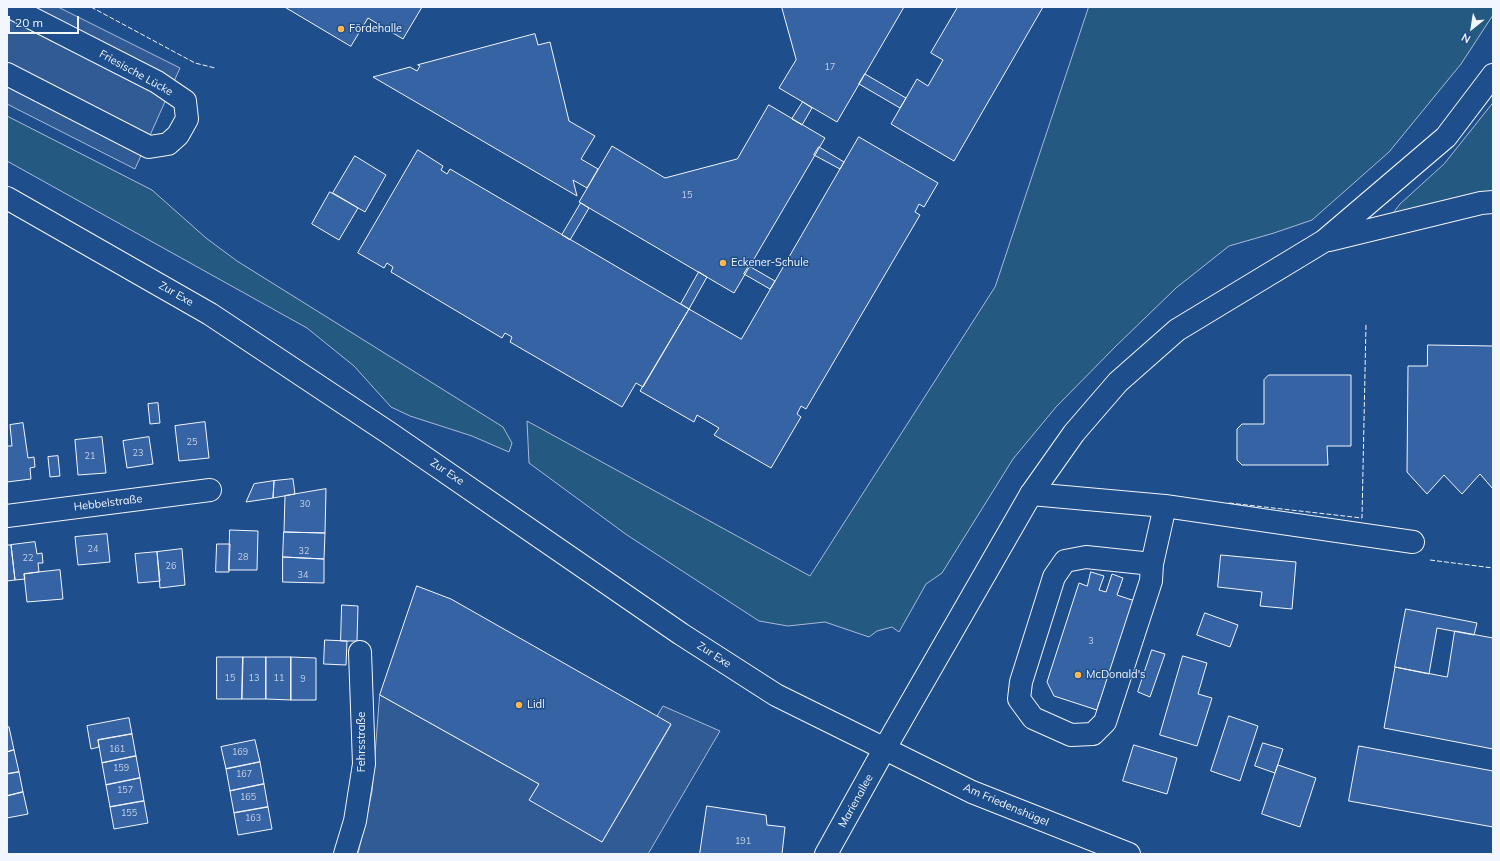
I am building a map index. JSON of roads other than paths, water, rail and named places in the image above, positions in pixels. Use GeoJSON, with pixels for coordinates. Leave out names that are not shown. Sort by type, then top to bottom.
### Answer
{"type":"FeatureCollection","features":[{"type":"Feature","properties":{"kind":"main road","name":"Friesische Lücke"},"geometry":{"type":"LineString","coordinates":[[7,74],[149,147],[168,144],[178,135],[187,120],[185,101],[158,82],[10,7]]}},
{"type":"Feature","properties":{"kind":"main road"},"geometry":{"type":"LineString","coordinates":[[1324,241],[1446,137],[1493,75]]}},
{"type":"Feature","properties":{"kind":"main road","name":"Zur Exe"},"geometry":{"type":"LineString","coordinates":[[7,198],[210,314],[396,437],[681,634],[776,695],[885,748]]}},
{"type":"Feature","properties":{"kind":"main road"},"geometry":{"type":"LineString","coordinates":[[1324,241],[1481,202],[1493,202]]}},
{"type":"Feature","properties":{"kind":"main road","name":"Marienallee"},"geometry":{"type":"LineString","coordinates":[[826,854],[1030,494],[1074,433],[1118,382],[1177,330],[1324,241]]}},
{"type":"Feature","properties":{"kind":"main road","name":"Hebbelstraße"},"geometry":{"type":"LineString","coordinates":[[7,516],[210,490]]}},
{"type":"Feature","properties":{"kind":"main road"},"geometry":{"type":"LineString","coordinates":[[1030,494],[1165,506],[1413,542]]}},
{"type":"Feature","properties":{"kind":"main road"},"geometry":{"type":"LineString","coordinates":[[1152,564],[1086,557],[1065,561],[1054,577],[1021,682],[1019,699],[1033,718],[1071,735],[1093,734],[1105,722],[1151,581],[1152,564],[1165,506]]}},
{"type":"Feature","properties":{"kind":"main road","name":"Fehrsstraße"},"geometry":{"type":"LineString","coordinates":[[345,854],[355,821],[364,764],[360,652]]}},
{"type":"Feature","properties":{"kind":"main road","name":"Am Friedenshügel"},"geometry":{"type":"LineString","coordinates":[[885,748],[972,792],[1129,854]]}},
{"type":"Feature","properties":{"kind":"place","name":"Fördehalle"},"geometry":{"type":"Point","coordinates":[341,29]}},
{"type":"Feature","properties":{"kind":"place","name":"Eckener-Schule"},"geometry":{"type":"Point","coordinates":[723,263]}},
{"type":"Feature","properties":{"kind":"place","name":"McDonald's"},"geometry":{"type":"Point","coordinates":[1078,675]}},
{"type":"Feature","properties":{"kind":"place","name":"Lidl"},"geometry":{"type":"Point","coordinates":[519,705]}}]}
